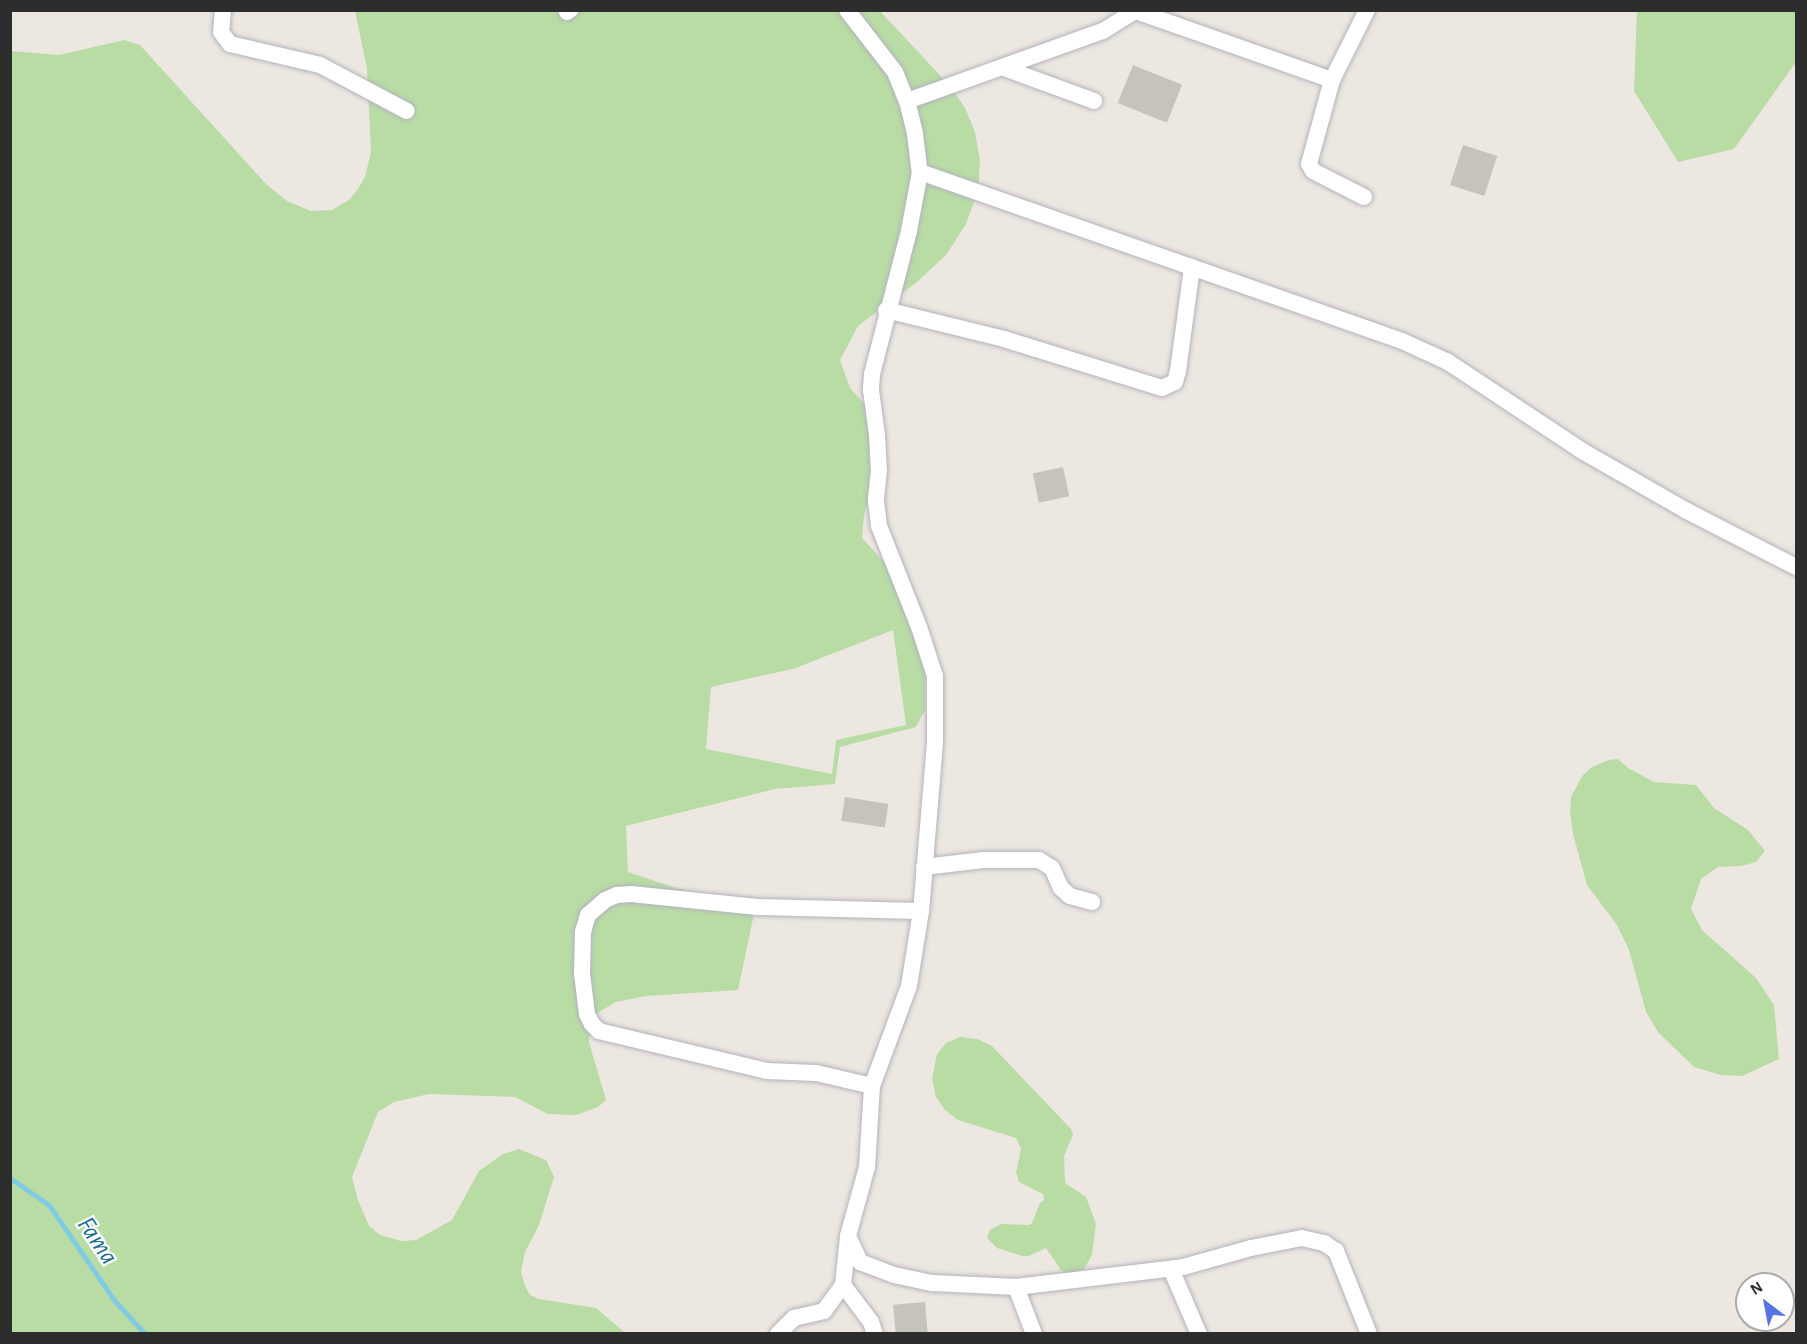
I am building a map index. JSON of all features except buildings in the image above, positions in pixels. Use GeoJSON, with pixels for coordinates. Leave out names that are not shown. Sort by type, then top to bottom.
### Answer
{"type":"FeatureCollection","features":[{"type":"Feature","properties":{"kind":"street"},"geometry":{"type":"LineString","coordinates":[[223,10],[221,32],[230,44],[320,65],[407,111]]}},
{"type":"Feature","properties":{"kind":"street"},"geometry":{"type":"LineString","coordinates":[[778,1334],[794,1318],[825,1311],[843,1285],[848,1236],[867,1167],[872,1086],[909,986],[921,912],[935,742],[935,676],[919,627],[883,541],[876,501],[879,470],[872,374],[886,310],[909,231],[920,172],[915,134],[907,101],[895,72],[847,10]]}},
{"type":"Feature","properties":{"kind":"street"},"geometry":{"type":"LineString","coordinates":[[1364,197],[1313,171],[1309,164],[1332,80],[1366,10]]}},
{"type":"Feature","properties":{"kind":"street"},"geometry":{"type":"LineString","coordinates":[[907,101],[1104,31],[1136,11],[1332,80]]}},
{"type":"Feature","properties":{"kind":"street"},"geometry":{"type":"LineString","coordinates":[[1004,68],[1094,101]]}},
{"type":"Feature","properties":{"kind":"street"},"geometry":{"type":"LineString","coordinates":[[920,172],[1402,341],[1448,363],[1584,452],[1687,511],[1797,567]]}},
{"type":"Feature","properties":{"kind":"street"},"geometry":{"type":"LineString","coordinates":[[886,310],[1016,343],[1162,388],[1175,382],[1178,371],[1192,267]]}},
{"type":"Feature","properties":{"kind":"street"},"geometry":{"type":"LineString","coordinates":[[924,867],[984,860],[1040,860],[1052,868],[1061,888],[1070,896],[1092,902]]}},
{"type":"Feature","properties":{"kind":"street"},"geometry":{"type":"LineString","coordinates":[[872,1086],[816,1073],[768,1071],[708,1054],[599,1031],[587,1014],[582,975],[584,932],[588,915],[605,900],[617,895],[631,894],[757,907],[921,912]]}},
{"type":"Feature","properties":{"kind":"street"},"geometry":{"type":"LineString","coordinates":[[848,1236],[860,1262],[894,1275],[933,1283],[1016,1287],[1171,1269],[1302,1238],[1324,1243],[1336,1251],[1369,1334]]}},
{"type":"Feature","properties":{"kind":"street"},"geometry":{"type":"LineString","coordinates":[[1171,1269],[1199,1334]]}},
{"type":"Feature","properties":{"kind":"street"},"geometry":{"type":"LineString","coordinates":[[843,1285],[871,1322],[875,1334]]}},
{"type":"Feature","properties":{"kind":"street"},"geometry":{"type":"LineString","coordinates":[[1016,1287],[1034,1334]]}},
{"type":"Feature","properties":{"kind":"green space"},"geometry":{"type":"Polygon","coordinates":[[[355,11],[880,11],[950,86],[965,108],[975,132],[980,161],[978,191],[966,224],[946,255],[917,282],[858,326],[840,360],[850,388],[868,408],[873,486],[864,515],[862,538],[896,575],[925,639],[925,710],[916,727],[840,747],[835,784],[775,789],[626,826],[628,872],[754,914],[738,990],[646,996],[616,1002],[599,1012],[590,1025],[589,1042],[606,1100],[598,1107],[576,1115],[548,1114],[515,1097],[429,1094],[394,1102],[378,1112],[352,1177],[358,1200],[369,1226],[380,1235],[401,1241],[416,1240],[452,1220],[479,1171],[503,1154],[519,1149],[546,1160],[554,1177],[539,1225],[525,1252],[521,1272],[525,1286],[530,1295],[539,1299],[596,1308],[625,1333],[11,1334],[11,51],[59,55],[124,40],[140,45],[266,184],[287,201],[311,211],[332,210],[349,200],[365,177],[371,152],[367,69],[355,11]],[[893,630],[793,669],[711,687],[706,749],[832,774],[836,740],[906,725],[893,630]]]}},
{"type":"Feature","properties":{"kind":"green space"},"geometry":{"type":"Polygon","coordinates":[[[1637,11],[1796,11],[1796,62],[1734,149],[1678,162],[1634,91],[1637,11]]]}},
{"type":"Feature","properties":{"kind":"green space"},"geometry":{"type":"Polygon","coordinates":[[[1618,759],[1628,768],[1654,782],[1696,785],[1714,808],[1748,830],[1765,851],[1756,862],[1741,866],[1718,867],[1701,879],[1691,909],[1702,930],[1756,978],[1774,1005],[1779,1059],[1742,1076],[1721,1075],[1694,1067],[1658,1032],[1646,1012],[1629,950],[1617,925],[1587,885],[1573,834],[1570,811],[1571,797],[1582,776],[1592,767],[1618,759]]]}},
{"type":"Feature","properties":{"kind":"green space"},"geometry":{"type":"Polygon","coordinates":[[[960,1037],[977,1039],[992,1046],[1071,1129],[1073,1135],[1064,1156],[1065,1183],[1086,1197],[1096,1224],[1092,1255],[1084,1269],[1071,1274],[1061,1270],[1046,1248],[1029,1256],[1022,1256],[997,1248],[987,1238],[990,1230],[1001,1224],[1029,1225],[1032,1223],[1040,1203],[1044,1200],[1043,1194],[1019,1182],[1016,1172],[1021,1149],[1016,1138],[958,1120],[945,1110],[936,1097],[932,1078],[937,1054],[946,1043],[960,1037]]]}},
{"type":"Feature","properties":{"kind":"waterway","name":"Fama"},"geometry":{"type":"LineString","coordinates":[[10,1178],[49,1205],[114,1300],[145,1334]]}}]}
